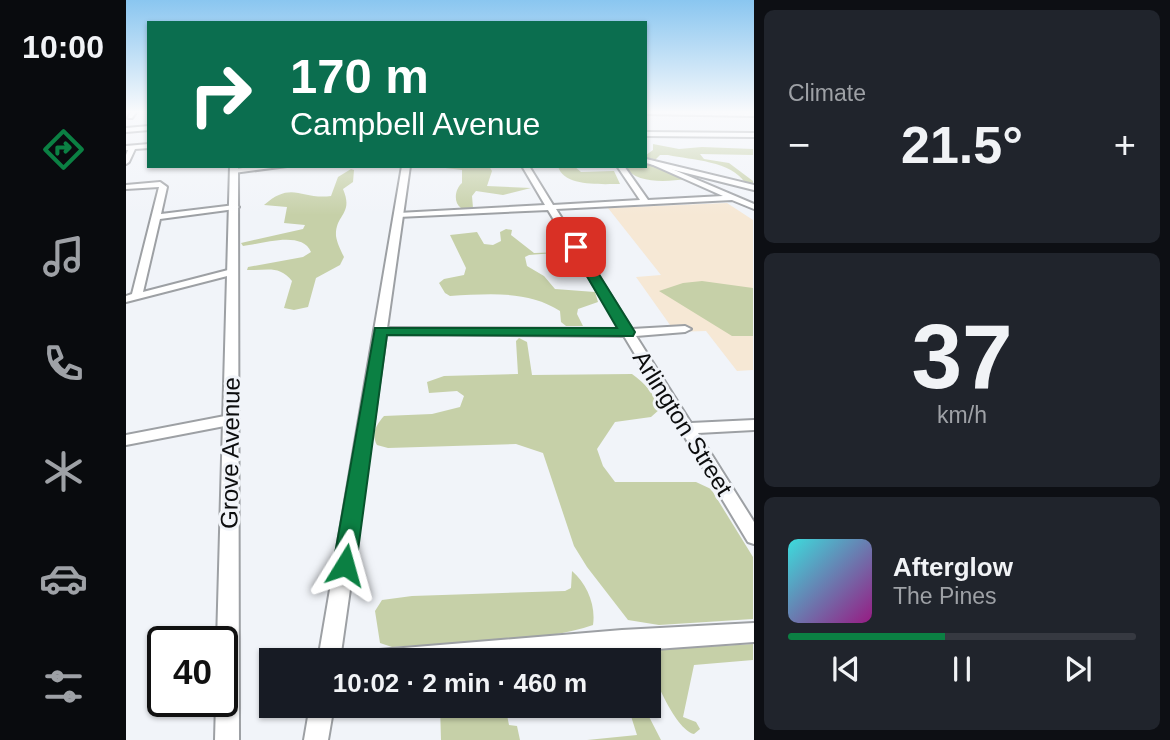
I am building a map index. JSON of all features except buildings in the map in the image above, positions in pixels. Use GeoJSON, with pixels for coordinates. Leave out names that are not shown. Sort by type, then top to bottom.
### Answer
{"type":"FeatureCollection","features":[{"type":"Feature","properties":{"kind":"street"},"geometry":{"type":"LineString","coordinates":[[126,163],[130,148]]}},
{"type":"Feature","properties":{"kind":"street"},"geometry":{"type":"LineString","coordinates":[[649,162],[754,188]]}},
{"type":"Feature","properties":{"kind":"street"},"geometry":{"type":"LineString","coordinates":[[649,162],[754,207]]}},
{"type":"Feature","properties":{"kind":"street"},"geometry":{"type":"LineString","coordinates":[[331,648],[406,168]]}},
{"type":"Feature","properties":{"kind":"street","name":"Arlington Street"},"geometry":{"type":"LineString","coordinates":[[526,168],[754,537]]}},
{"type":"Feature","properties":{"kind":"street"},"geometry":{"type":"LineString","coordinates":[[621,168],[646,203]]}},
{"type":"Feature","properties":{"kind":"street","name":"Grove Avenue"},"geometry":{"type":"LineString","coordinates":[[226,740],[234,169]]}},
{"type":"Feature","properties":{"kind":"street"},"geometry":{"type":"LineString","coordinates":[[719,191],[721,186],[734,183]]}},
{"type":"Feature","properties":{"kind":"street"},"geometry":{"type":"LineString","coordinates":[[126,187],[162,185],[131,298]]}},
{"type":"Feature","properties":{"kind":"street"},"geometry":{"type":"LineString","coordinates":[[398,215],[735,198]]}},
{"type":"Feature","properties":{"kind":"street"},"geometry":{"type":"LineString","coordinates":[[155,217],[235,207]]}},
{"type":"Feature","properties":{"kind":"street"},"geometry":{"type":"LineString","coordinates":[[131,298],[232,272]]}},
{"type":"Feature","properties":{"kind":"street"},"geometry":{"type":"LineString","coordinates":[[380,331],[627,332],[685,328]]}},
{"type":"Feature","properties":{"kind":"street"},"geometry":{"type":"LineString","coordinates":[[126,440],[230,420]]}},
{"type":"Feature","properties":{"kind":"street"},"geometry":{"type":"LineString","coordinates":[[685,429],[754,425]]}},
{"type":"Feature","properties":{"kind":"street"},"geometry":{"type":"LineString","coordinates":[[525,648],[754,632]]}},
{"type":"Feature","properties":{"kind":"street"},"geometry":{"type":"LineString","coordinates":[[316,740],[320,718]]}},
{"type":"Feature","properties":{"kind":"shaded area"},"geometry":{"type":"Polygon","coordinates":[[[727,203],[753,220],[753,370],[737,371],[706,331],[675,332],[636,277],[661,275],[608,208],[727,203]]]}},
{"type":"Feature","properties":{"kind":"green space"},"geometry":{"type":"Polygon","coordinates":[[[653,146],[679,149],[753,149],[753,155],[700,154],[704,159],[729,163],[753,181],[753,185],[745,183],[731,170],[711,163],[668,155],[660,155],[654,161],[647,160],[647,154],[653,150],[653,146]]]}},
{"type":"Feature","properties":{"kind":"green space"},"geometry":{"type":"Polygon","coordinates":[[[647,163],[686,179],[644,179],[626,168],[647,168],[647,163]]]}},
{"type":"Feature","properties":{"kind":"green space"},"geometry":{"type":"Polygon","coordinates":[[[445,168],[490,168],[492,171],[487,186],[531,188],[503,195],[476,191],[472,196],[473,208],[462,208],[458,205],[456,196],[462,183],[462,170],[445,168]]]}},
{"type":"Feature","properties":{"kind":"green space"},"geometry":{"type":"Polygon","coordinates":[[[559,168],[576,168],[581,172],[614,171],[620,184],[584,183],[567,178],[559,168]]]}},
{"type":"Feature","properties":{"kind":"green space"},"geometry":{"type":"Polygon","coordinates":[[[351,169],[354,170],[353,182],[343,189],[346,204],[336,229],[344,257],[340,265],[316,278],[308,307],[294,310],[284,308],[292,281],[277,270],[247,270],[248,267],[303,257],[311,252],[306,245],[291,240],[243,246],[241,243],[303,229],[305,225],[284,223],[287,207],[264,205],[290,192],[331,196],[338,177],[351,169]]]}},
{"type":"Feature","properties":{"kind":"green space"},"geometry":{"type":"Polygon","coordinates":[[[512,230],[511,235],[534,253],[567,252],[525,257],[527,266],[544,276],[555,289],[595,292],[598,302],[578,309],[577,314],[583,326],[566,326],[561,322],[560,311],[548,304],[521,296],[450,296],[445,293],[439,283],[444,279],[464,275],[466,268],[450,235],[477,232],[484,244],[493,245],[501,241],[500,232],[512,230]]]}},
{"type":"Feature","properties":{"kind":"green space"},"geometry":{"type":"Polygon","coordinates":[[[702,281],[753,288],[753,336],[732,336],[659,291],[683,283],[702,281]]]}},
{"type":"Feature","properties":{"kind":"green space"},"geometry":{"type":"Polygon","coordinates":[[[519,338],[527,342],[532,375],[632,374],[649,389],[660,409],[651,417],[615,422],[597,449],[603,466],[615,482],[696,482],[711,489],[753,557],[753,619],[659,625],[628,620],[574,546],[543,453],[516,444],[388,448],[377,445],[375,430],[384,416],[432,414],[460,407],[464,396],[457,391],[429,393],[427,382],[444,376],[518,374],[516,341],[519,338]]]}},
{"type":"Feature","properties":{"kind":"green space"},"geometry":{"type":"Polygon","coordinates":[[[572,571],[589,595],[593,625],[547,636],[494,642],[392,647],[380,643],[375,611],[382,600],[412,596],[565,591],[571,588],[572,571]]]}},
{"type":"Feature","properties":{"kind":"green space"},"geometry":{"type":"Polygon","coordinates":[[[753,644],[753,660],[694,665],[683,717],[696,722],[700,729],[694,734],[679,722],[661,691],[661,649],[753,644]]]}},
{"type":"Feature","properties":{"kind":"green space"},"geometry":{"type":"Polygon","coordinates":[[[440,718],[508,718],[509,725],[517,726],[520,740],[441,740],[440,718]]]}},
{"type":"Feature","properties":{"kind":"green space"},"geometry":{"type":"Polygon","coordinates":[[[632,718],[650,718],[661,740],[587,740],[637,735],[632,718]]]}},
{"type":"Feature","properties":{"kind":"route"},"geometry":{"type":"LineString","coordinates":[[345,565],[380,331],[627,332],[576,247]]}}]}
